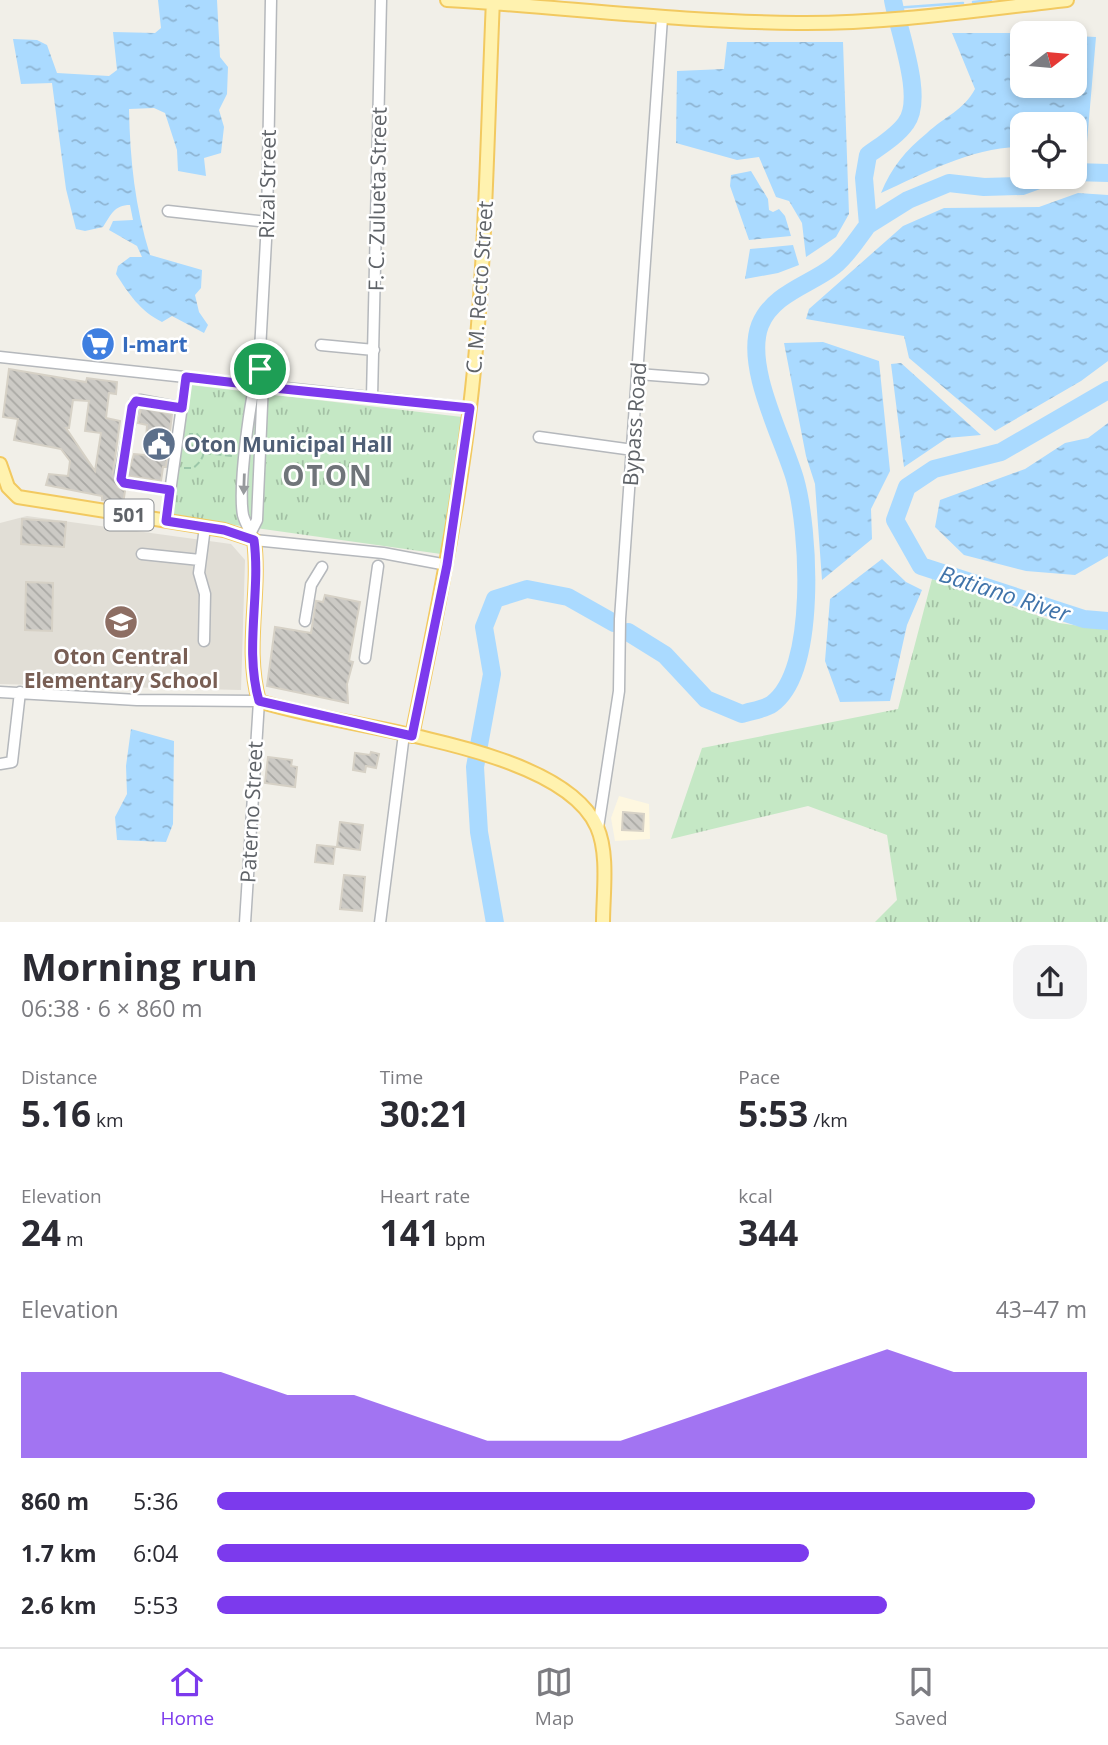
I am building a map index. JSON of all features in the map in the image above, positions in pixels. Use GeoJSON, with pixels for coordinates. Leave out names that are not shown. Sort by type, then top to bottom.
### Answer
{"type":"FeatureCollection","features":[{"type":"Feature","properties":{"kind":"main road"},"geometry":{"type":"LineString","coordinates":[[447,0],[493,1],[662,18],[799,23],[908,17],[1067,0]]}},
{"type":"Feature","properties":{"kind":"main road","name":"C. M. Recto Street"},"geometry":{"type":"LineString","coordinates":[[408,735],[447,565],[470,408],[481,289],[493,1]]}},
{"type":"Feature","properties":{"kind":"main road","name":"501"},"geometry":{"type":"LineString","coordinates":[[0,464],[4,487],[18,497],[32,501],[252,536]]}},
{"type":"Feature","properties":{"kind":"main road","name":"Rizal Street"},"geometry":{"type":"LineString","coordinates":[[252,536],[256,570],[253,679],[259,701]]}},
{"type":"Feature","properties":{"kind":"main road"},"geometry":{"type":"LineString","coordinates":[[259,701],[408,735],[489,757],[544,776],[579,803],[598,828],[602,858],[603,922]]}},
{"type":"Feature","properties":{"kind":"street","name":"Rizal Street"},"geometry":{"type":"LineString","coordinates":[[252,536],[257,520],[271,0]]}},
{"type":"Feature","properties":{"kind":"street","name":"F. C. Zulueta Street"},"geometry":{"type":"LineString","coordinates":[[372,398],[381,0]]}},
{"type":"Feature","properties":{"kind":"street","name":"Bypass Road"},"geometry":{"type":"LineString","coordinates":[[598,828],[619,691],[620,619],[662,18]]}},
{"type":"Feature","properties":{"kind":"street"},"geometry":{"type":"LineString","coordinates":[[168,211],[267,222]]}},
{"type":"Feature","properties":{"kind":"street"},"geometry":{"type":"LineString","coordinates":[[321,345],[374,351]]}},
{"type":"Feature","properties":{"kind":"street"},"geometry":{"type":"LineString","coordinates":[[0,356],[470,408]]}},
{"type":"Feature","properties":{"kind":"street"},"geometry":{"type":"LineString","coordinates":[[638,374],[703,379]]}},
{"type":"Feature","properties":{"kind":"street"},"geometry":{"type":"LineString","coordinates":[[166,521],[186,377]]}},
{"type":"Feature","properties":{"kind":"street","name":"Rizal Street"},"geometry":{"type":"LineString","coordinates":[[252,536],[243,515],[245,458],[259,386]]}},
{"type":"Feature","properties":{"kind":"street"},"geometry":{"type":"LineString","coordinates":[[170,490],[124,483],[120,474],[134,403],[140,400],[182,408]]}},
{"type":"Feature","properties":{"kind":"street"},"geometry":{"type":"LineString","coordinates":[[539,437],[633,450]]}},
{"type":"Feature","properties":{"kind":"street"},"geometry":{"type":"LineString","coordinates":[[204,641],[205,594],[199,573],[205,527]]}},
{"type":"Feature","properties":{"kind":"street"},"geometry":{"type":"LineString","coordinates":[[252,536],[383,553],[447,565]]}},
{"type":"Feature","properties":{"kind":"street"},"geometry":{"type":"LineString","coordinates":[[142,554],[200,560]]}},
{"type":"Feature","properties":{"kind":"street"},"geometry":{"type":"LineString","coordinates":[[365,658],[378,566]]}},
{"type":"Feature","properties":{"kind":"street"},"geometry":{"type":"LineString","coordinates":[[305,621],[311,585],[322,567]]}},
{"type":"Feature","properties":{"kind":"street"},"geometry":{"type":"LineString","coordinates":[[0,692],[137,701],[259,701]]}},
{"type":"Feature","properties":{"kind":"street"},"geometry":{"type":"LineString","coordinates":[[0,764],[12,762],[20,692]]}},
{"type":"Feature","properties":{"kind":"street","name":"Paterno Street"},"geometry":{"type":"LineString","coordinates":[[245,922],[259,701]]}},
{"type":"Feature","properties":{"kind":"street"},"geometry":{"type":"LineString","coordinates":[[380,922],[408,735]]}},
{"type":"Feature","properties":{"kind":"path"},"geometry":{"type":"LineString","coordinates":[[174,462],[193,468],[200,463],[204,453],[203,442],[197,434],[178,435]]}},
{"type":"Feature","properties":{"kind":"path"},"geometry":{"type":"LineString","coordinates":[[204,453],[245,458]]}},
{"type":"Feature","properties":{"kind":"shaded area","name":"Oton Central Elementary School"},"geometry":{"type":"Polygon","coordinates":[[[27,516],[231,544],[245,560],[241,690],[0,684],[0,523],[27,516]]]}},
{"type":"Feature","properties":{"kind":"shaded area"},"geometry":{"type":"Polygon","coordinates":[[[619,796],[649,804],[650,839],[615,841],[611,818],[619,796]]]}},
{"type":"Feature","properties":{"kind":"green space"},"geometry":{"type":"Polygon","coordinates":[[[190,385],[462,417],[441,554],[171,516],[190,385]]]}},
{"type":"Feature","properties":{"kind":"green space"},"geometry":{"type":"Polygon","coordinates":[[[358,446],[375,449],[371,490],[351,488],[358,446]]]}},
{"type":"Feature","properties":{"kind":"green space"},"geometry":{"type":"Polygon","coordinates":[[[932,579],[1059,623],[1108,630],[1108,922],[875,922],[897,900],[887,835],[808,806],[671,839],[702,748],[898,709],[932,579]]]}},
{"type":"Feature","properties":{"kind":"water"},"geometry":{"type":"Polygon","coordinates":[[[158,0],[217,0],[220,57],[228,67],[227,94],[219,110],[224,127],[221,153],[204,158],[206,176],[178,171],[177,150],[165,113],[154,108],[129,109],[134,183],[150,255],[202,270],[201,288],[195,295],[199,312],[208,325],[204,333],[172,316],[162,322],[154,318],[136,301],[116,274],[118,266],[130,257],[142,257],[137,246],[109,230],[113,221],[133,220],[130,205],[117,209],[103,227],[85,231],[76,229],[66,189],[52,83],[21,84],[13,39],[37,40],[47,45],[57,73],[109,76],[117,70],[113,32],[155,33],[161,28],[158,0]]]}},
{"type":"Feature","properties":{"kind":"water"},"geometry":{"type":"Polygon","coordinates":[[[952,33],[1010,33],[1010,98],[1087,98],[1087,37],[1096,37],[1087,142],[1087,112],[1010,112],[1010,148],[967,156],[881,193],[889,175],[906,153],[933,127],[959,108],[975,89],[952,33]]]}},
{"type":"Feature","properties":{"kind":"water"},"geometry":{"type":"Polygon","coordinates":[[[727,42],[843,42],[849,214],[836,237],[806,257],[802,223],[789,201],[776,197],[759,157],[737,160],[676,143],[677,71],[724,69],[727,42]]]}},
{"type":"Feature","properties":{"kind":"water"},"geometry":{"type":"Polygon","coordinates":[[[751,171],[768,199],[769,210],[773,212],[779,209],[785,216],[791,236],[749,240],[730,186],[731,175],[751,171]]]}},
{"type":"Feature","properties":{"kind":"water"},"geometry":{"type":"Polygon","coordinates":[[[1078,193],[1108,195],[1108,361],[1081,381],[995,431],[909,358],[904,336],[806,319],[809,309],[903,226],[944,208],[1039,207],[1078,193]]]}},
{"type":"Feature","properties":{"kind":"water"},"geometry":{"type":"Polygon","coordinates":[[[793,245],[799,265],[778,273],[745,279],[750,249],[793,245]]]}},
{"type":"Feature","properties":{"kind":"water"},"geometry":{"type":"Polygon","coordinates":[[[823,342],[879,361],[890,471],[871,509],[872,539],[822,580],[815,484],[806,456],[784,343],[823,342]]]}},
{"type":"Feature","properties":{"kind":"water"},"geometry":{"type":"Polygon","coordinates":[[[901,363],[981,435],[947,438],[904,467],[891,364],[901,363]]]}},
{"type":"Feature","properties":{"kind":"water"},"geometry":{"type":"Polygon","coordinates":[[[1108,423],[1108,556],[1075,575],[1026,571],[964,555],[935,527],[940,500],[1025,469],[1065,443],[1088,438],[1108,423]]]}},
{"type":"Feature","properties":{"kind":"water"},"geometry":{"type":"Polygon","coordinates":[[[882,559],[906,582],[922,590],[907,625],[890,701],[840,702],[825,661],[830,599],[882,559]]]}},
{"type":"Feature","properties":{"kind":"water"},"geometry":{"type":"Polygon","coordinates":[[[131,729],[174,741],[173,824],[166,842],[117,840],[115,817],[127,794],[126,766],[131,729]]]}},
{"type":"Feature","properties":{"kind":"building"},"geometry":{"type":"Polygon","coordinates":[[[9,369],[86,382],[87,378],[117,382],[116,394],[109,393],[106,418],[120,421],[113,473],[118,487],[125,491],[123,504],[102,500],[102,496],[46,485],[49,474],[68,476],[70,461],[61,449],[14,440],[18,419],[3,417],[9,369]],[[73,400],[69,428],[66,428],[95,471],[101,433],[85,431],[89,401],[73,400]]]}},
{"type":"Feature","properties":{"kind":"building","name":"Oton Municipal Hall"},"geometry":{"type":"Polygon","coordinates":[[[141,408],[172,414],[166,467],[163,467],[161,481],[129,476],[128,473],[134,454],[145,455],[147,425],[138,423],[141,408]]]}},
{"type":"Feature","properties":{"kind":"building"},"geometry":{"type":"Polygon","coordinates":[[[22,519],[66,522],[64,547],[21,544],[22,519]]]}},
{"type":"Feature","properties":{"kind":"building"},"geometry":{"type":"Polygon","coordinates":[[[26,582],[53,583],[52,631],[25,630],[26,582]]]}},
{"type":"Feature","properties":{"kind":"building"},"geometry":{"type":"Polygon","coordinates":[[[325,595],[360,602],[349,661],[353,662],[347,684],[348,703],[267,686],[275,627],[311,633],[316,601],[323,602],[325,595]]]}},
{"type":"Feature","properties":{"kind":"building"},"geometry":{"type":"Polygon","coordinates":[[[371,752],[379,754],[376,768],[366,766],[365,772],[353,770],[355,753],[370,755],[371,752]]]}},
{"type":"Feature","properties":{"kind":"building"},"geometry":{"type":"Polygon","coordinates":[[[268,757],[292,760],[291,766],[297,767],[295,787],[265,783],[268,757]]]}},
{"type":"Feature","properties":{"kind":"building"},"geometry":{"type":"Polygon","coordinates":[[[623,812],[644,814],[643,831],[622,830],[623,812]]]}},
{"type":"Feature","properties":{"kind":"building"},"geometry":{"type":"Polygon","coordinates":[[[340,822],[363,825],[360,850],[337,847],[340,822]]]}},
{"type":"Feature","properties":{"kind":"building"},"geometry":{"type":"Polygon","coordinates":[[[317,845],[335,847],[333,864],[315,862],[317,845]]]}},
{"type":"Feature","properties":{"kind":"building"},"geometry":{"type":"Polygon","coordinates":[[[344,875],[365,877],[362,911],[340,909],[344,875]]]}},
{"type":"Feature","properties":{"kind":"waterway","name":"Batiano River"},"geometry":{"type":"LineString","coordinates":[[628,632],[665,655],[706,699],[742,714],[772,704],[787,687],[797,662],[803,631],[806,597],[804,530],[795,479],[761,381],[756,342],[760,325],[774,305],[834,266],[868,225],[864,178],[868,155],[906,123],[913,97],[909,63],[893,0]]}},
{"type":"Feature","properties":{"kind":"waterway"},"geometry":{"type":"LineString","coordinates":[[973,2],[991,0]]}},
{"type":"Feature","properties":{"kind":"waterway"},"geometry":{"type":"LineString","coordinates":[[894,8],[963,3]]}},
{"type":"Feature","properties":{"kind":"waterway","name":"Batiano River"},"geometry":{"type":"LineString","coordinates":[[1087,172],[1108,173]]}},
{"type":"Feature","properties":{"kind":"waterway","name":"Batiano River"},"geometry":{"type":"LineString","coordinates":[[868,225],[908,200],[949,183],[1010,186]]}},
{"type":"Feature","properties":{"kind":"waterway","name":"Batiano River"},"geometry":{"type":"LineString","coordinates":[[1108,390],[1001,452],[934,469],[907,487],[895,520],[921,566],[1084,619],[1108,621]]}},
{"type":"Feature","properties":{"kind":"waterway","name":"Batiano River"},"geometry":{"type":"LineString","coordinates":[[495,922],[479,832],[475,767],[492,674],[484,627],[495,599],[527,589],[568,597],[614,623]]}},
{"type":"Feature","properties":{"kind":"place","name":"I-mart"},"geometry":{"type":"Point","coordinates":[98,344]}},
{"type":"Feature","properties":{"kind":"place","name":"Oton Municipal Hall"},"geometry":{"type":"Point","coordinates":[159,444]}},
{"type":"Feature","properties":{"kind":"place","name":"Oton Central Elementary School"},"geometry":{"type":"Point","coordinates":[121,622]}},
{"type":"Feature","properties":{"kind":"district","name":"OTON"},"geometry":{"type":"Point","coordinates":[328,475]}},
{"type":"Feature","properties":{"kind":"route"},"geometry":{"type":"LineString","coordinates":[[260,369],[264,387],[470,408],[447,565],[412,736],[259,701],[253,679],[256,570],[254,540],[224,530],[166,521],[170,490],[124,483],[121,479],[132,407],[136,401],[182,408],[186,377],[254,385],[260,369]]}}]}
